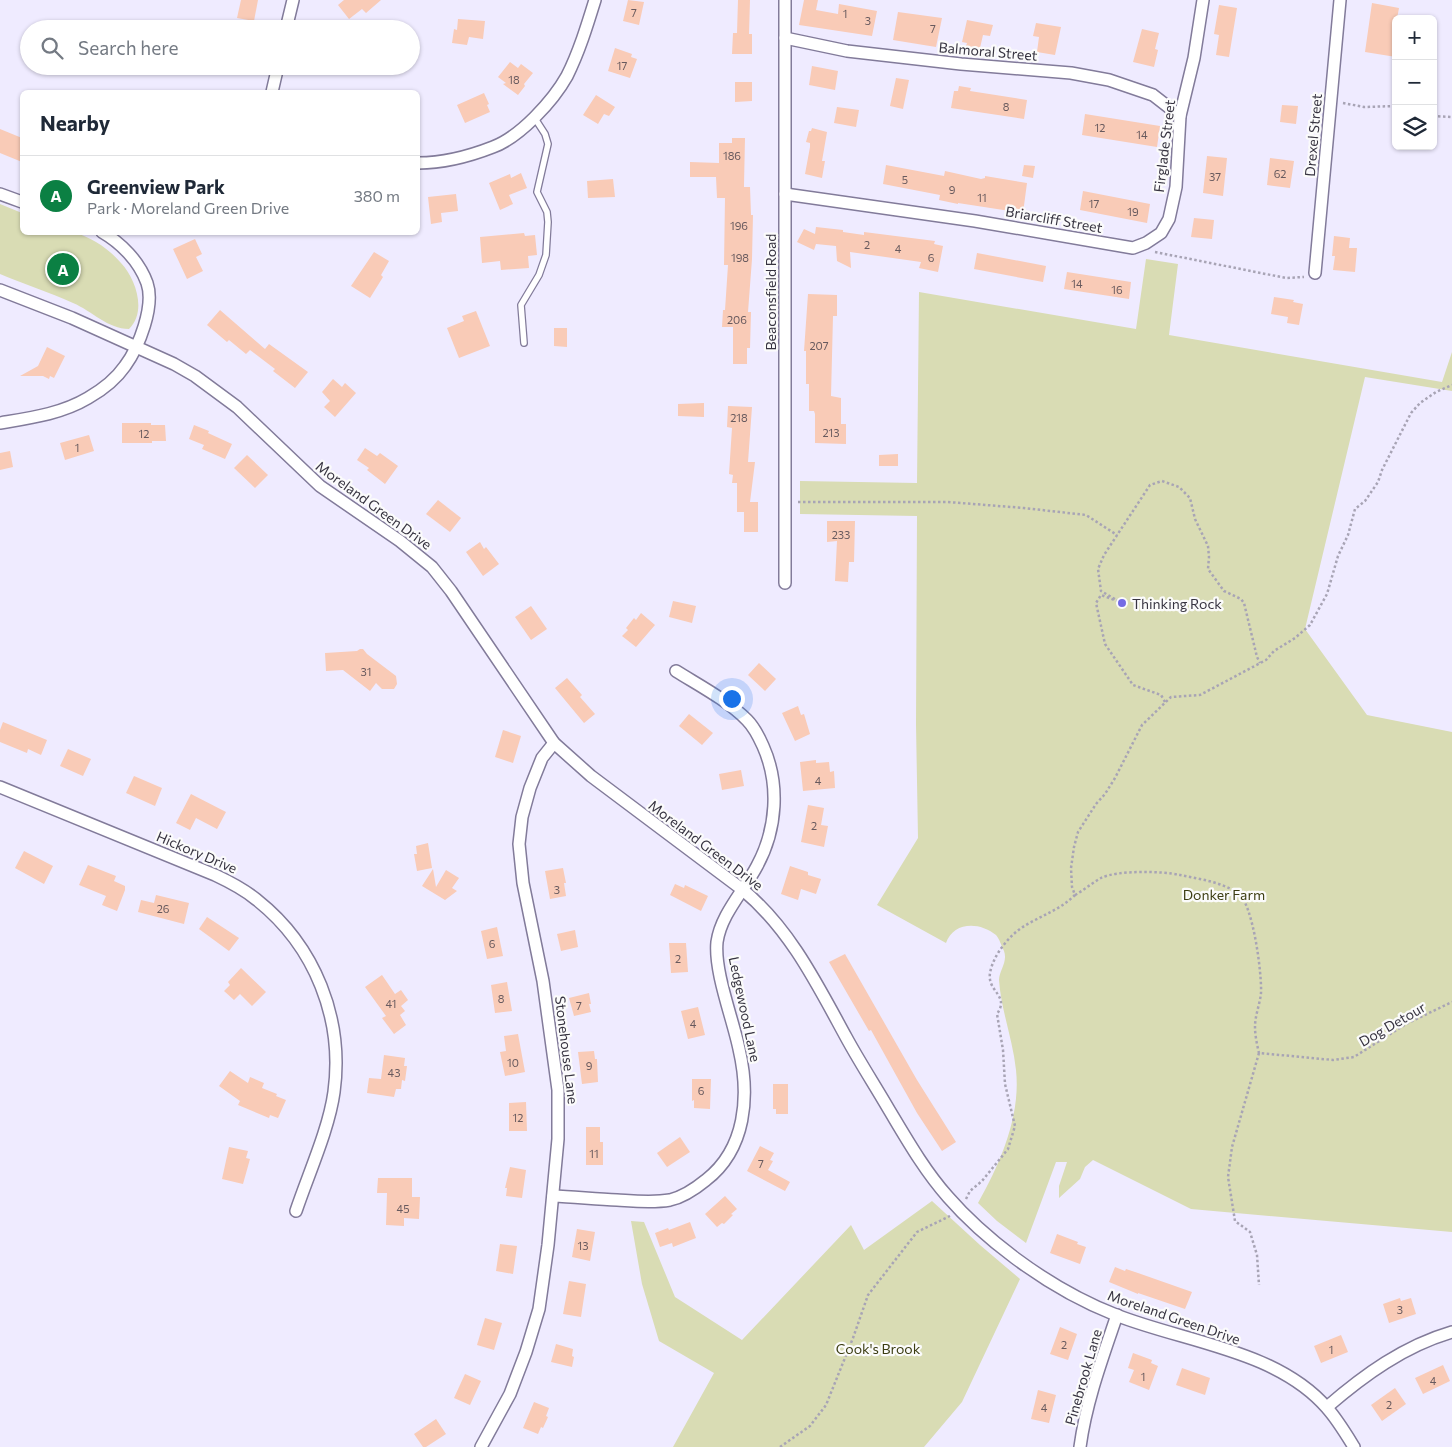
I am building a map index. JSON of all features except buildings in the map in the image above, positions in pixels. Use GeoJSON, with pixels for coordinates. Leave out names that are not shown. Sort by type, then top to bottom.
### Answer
{"type":"FeatureCollection","features":[{"type":"Feature","properties":{"kind":"street"},"geometry":{"type":"LineString","coordinates":[[288,20],[293,0]]}},
{"type":"Feature","properties":{"kind":"street"},"geometry":{"type":"LineString","coordinates":[[420,163],[461,157],[494,147],[516,134],[553,97],[566,77],[580,47],[595,0]]}},
{"type":"Feature","properties":{"kind":"street","name":"Beaconsfield Road"},"geometry":{"type":"LineString","coordinates":[[785,0],[785,584]]}},
{"type":"Feature","properties":{"kind":"street","name":"Firglade Street"},"geometry":{"type":"LineString","coordinates":[[1133,248],[1162,234],[1169,218],[1176,187],[1180,116],[1194,58],[1203,0]]}},
{"type":"Feature","properties":{"kind":"street","name":"Drexel Street"},"geometry":{"type":"LineString","coordinates":[[1315,273],[1340,0]]}},
{"type":"Feature","properties":{"kind":"street","name":"Balmoral Street"},"geometry":{"type":"LineString","coordinates":[[785,38],[847,51],[960,64],[1071,73],[1109,80],[1154,95],[1180,116]]}},
{"type":"Feature","properties":{"kind":"street"},"geometry":{"type":"LineString","coordinates":[[272,90],[276,75]]}},
{"type":"Feature","properties":{"kind":"street"},"geometry":{"type":"LineString","coordinates":[[0,194],[20,201]]}},
{"type":"Feature","properties":{"kind":"street","name":"Briarcliff Street"},"geometry":{"type":"LineString","coordinates":[[785,194],[975,221],[1133,248]]}},
{"type":"Feature","properties":{"kind":"street"},"geometry":{"type":"LineString","coordinates":[[0,424],[49,414],[86,399],[116,376],[129,361],[146,320],[148,303],[147,284],[129,253],[107,235]]}},
{"type":"Feature","properties":{"kind":"street","name":"Moreland Green Drive"},"geometry":{"type":"LineString","coordinates":[[0,290],[72,318],[174,364],[203,382],[237,407],[320,486],[421,557],[451,591],[554,743],[591,776],[743,890],[768,913],[795,949],[906,1138],[932,1178],[961,1211],[999,1245],[1036,1273],[1075,1296],[1117,1315],[1268,1366],[1290,1378],[1311,1392],[1327,1407],[1354,1447]]}},
{"type":"Feature","properties":{"kind":"street","name":"Ledgewood Lane"},"geometry":{"type":"LineString","coordinates":[[553,1196],[643,1202],[671,1200],[691,1191],[709,1178],[724,1162],[731,1151],[741,1126],[745,1092],[743,1064],[718,968],[717,942],[725,917],[757,866],[769,836],[774,805],[773,774],[759,738],[749,722],[733,708],[676,671]]}},
{"type":"Feature","properties":{"kind":"street","name":"Stonehouse Lane"},"geometry":{"type":"LineString","coordinates":[[482,1447],[510,1394],[533,1331],[542,1288],[553,1196],[559,1116],[558,1077],[543,981],[522,883],[519,844],[522,817],[530,788],[542,758],[554,743]]}},
{"type":"Feature","properties":{"kind":"street","name":"Hickory Drive"},"geometry":{"type":"LineString","coordinates":[[0,787],[215,875],[237,886],[275,916],[305,954],[317,976],[328,1005],[335,1044],[336,1069],[334,1093],[328,1116],[296,1211]]}},
{"type":"Feature","properties":{"kind":"street","name":"Pinebrook Lane"},"geometry":{"type":"LineString","coordinates":[[1080,1447],[1083,1424],[1089,1402],[1117,1315]]}},
{"type":"Feature","properties":{"kind":"street"},"geometry":{"type":"LineString","coordinates":[[1327,1407],[1360,1380],[1403,1352],[1452,1332]]}},
{"type":"Feature","properties":{"kind":"lane"},"geometry":{"type":"LineString","coordinates":[[524,343],[521,305],[539,274],[546,255],[548,222],[547,212],[537,192],[548,144],[545,134],[534,117]]}},
{"type":"Feature","properties":{"kind":"path"},"geometry":{"type":"LineString","coordinates":[[1331,102],[1364,107],[1392,106]]}},
{"type":"Feature","properties":{"kind":"path"},"geometry":{"type":"LineString","coordinates":[[1437,116],[1452,117]]}},
{"type":"Feature","properties":{"kind":"path"},"geometry":{"type":"LineString","coordinates":[[1133,248],[1286,278],[1306,277],[1315,273]]}},
{"type":"Feature","properties":{"kind":"path"},"geometry":{"type":"LineString","coordinates":[[1075,895],[1072,887],[1072,868],[1078,832],[1115,778],[1142,725],[1171,697],[1200,695],[1266,660],[1274,651],[1295,638],[1310,625],[1327,594],[1355,509],[1365,501],[1378,482],[1382,470],[1411,413],[1420,403],[1436,392],[1452,385]]}},
{"type":"Feature","properties":{"kind":"path"},"geometry":{"type":"LineString","coordinates":[[1165,702],[1161,695],[1133,685],[1105,644],[1096,603],[1101,595],[1120,602],[1101,591],[1098,569],[1104,555],[1150,485],[1162,481],[1179,487],[1190,498],[1195,519],[1208,546],[1210,557],[1208,569],[1224,590],[1241,599],[1244,603],[1260,663]]}},
{"type":"Feature","properties":{"kind":"path"},"geometry":{"type":"LineString","coordinates":[[785,502],[948,502],[1024,508],[1086,515],[1118,534]]}},
{"type":"Feature","properties":{"kind":"path"},"geometry":{"type":"LineString","coordinates":[[780,1447],[810,1426],[826,1405],[868,1295],[917,1232],[961,1211],[970,1191],[982,1181],[1008,1149],[1015,1126],[1005,1084],[1003,1050],[997,1014],[1001,1008],[1001,1001],[989,981],[992,962],[1002,946],[1024,926],[1067,903],[1075,895],[1101,878],[1110,875],[1140,872],[1173,873],[1217,882],[1239,894],[1248,909],[1258,953],[1261,993],[1255,1028],[1258,1053],[1232,1147],[1228,1177],[1235,1221],[1250,1232],[1257,1255],[1259,1285]]}},
{"type":"Feature","properties":{"kind":"path","name":"Dog Detour"},"geometry":{"type":"LineString","coordinates":[[1258,1053],[1332,1060],[1354,1057],[1406,1024],[1452,1002]]}},
{"type":"Feature","properties":{"kind":"green space"},"geometry":{"type":"Polygon","coordinates":[[[0,204],[20,212],[20,235],[82,235],[106,249],[117,258],[135,286],[138,305],[137,314],[129,329],[114,326],[80,306],[0,274],[0,204]]]}},
{"type":"Feature","properties":{"kind":"green space","name":"Donker Farm"},"geometry":{"type":"Polygon","coordinates":[[[1146,259],[1178,264],[1169,335],[1442,382],[1452,352],[1452,391],[1365,377],[1305,629],[1367,715],[1452,732],[1452,1232],[1191,1209],[1093,1160],[1085,1167],[1080,1179],[1059,1198],[1059,1186],[1067,1162],[1056,1162],[1026,1243],[997,1221],[978,1203],[994,1172],[1007,1139],[1012,1122],[1017,1087],[1016,1070],[999,980],[1005,959],[1004,951],[996,935],[982,927],[967,926],[960,928],[949,936],[946,943],[877,905],[918,838],[916,724],[917,516],[800,514],[800,481],[917,483],[919,292],[1136,329],[1146,259]]]}},
{"type":"Feature","properties":{"kind":"green space","name":"Cook's Brook"},"geometry":{"type":"Polygon","coordinates":[[[932,1201],[1020,1279],[962,1402],[924,1447],[673,1447],[714,1373],[659,1341],[642,1284],[631,1221],[644,1222],[675,1297],[742,1340],[851,1225],[864,1250],[932,1201]]]}},
{"type":"Feature","properties":{"kind":"place","name":"Greenview Park"},"geometry":{"type":"Point","coordinates":[63,269]}},
{"type":"Feature","properties":{"kind":"place","name":"Thinking Rock"},"geometry":{"type":"Point","coordinates":[1122,603]}}]}
